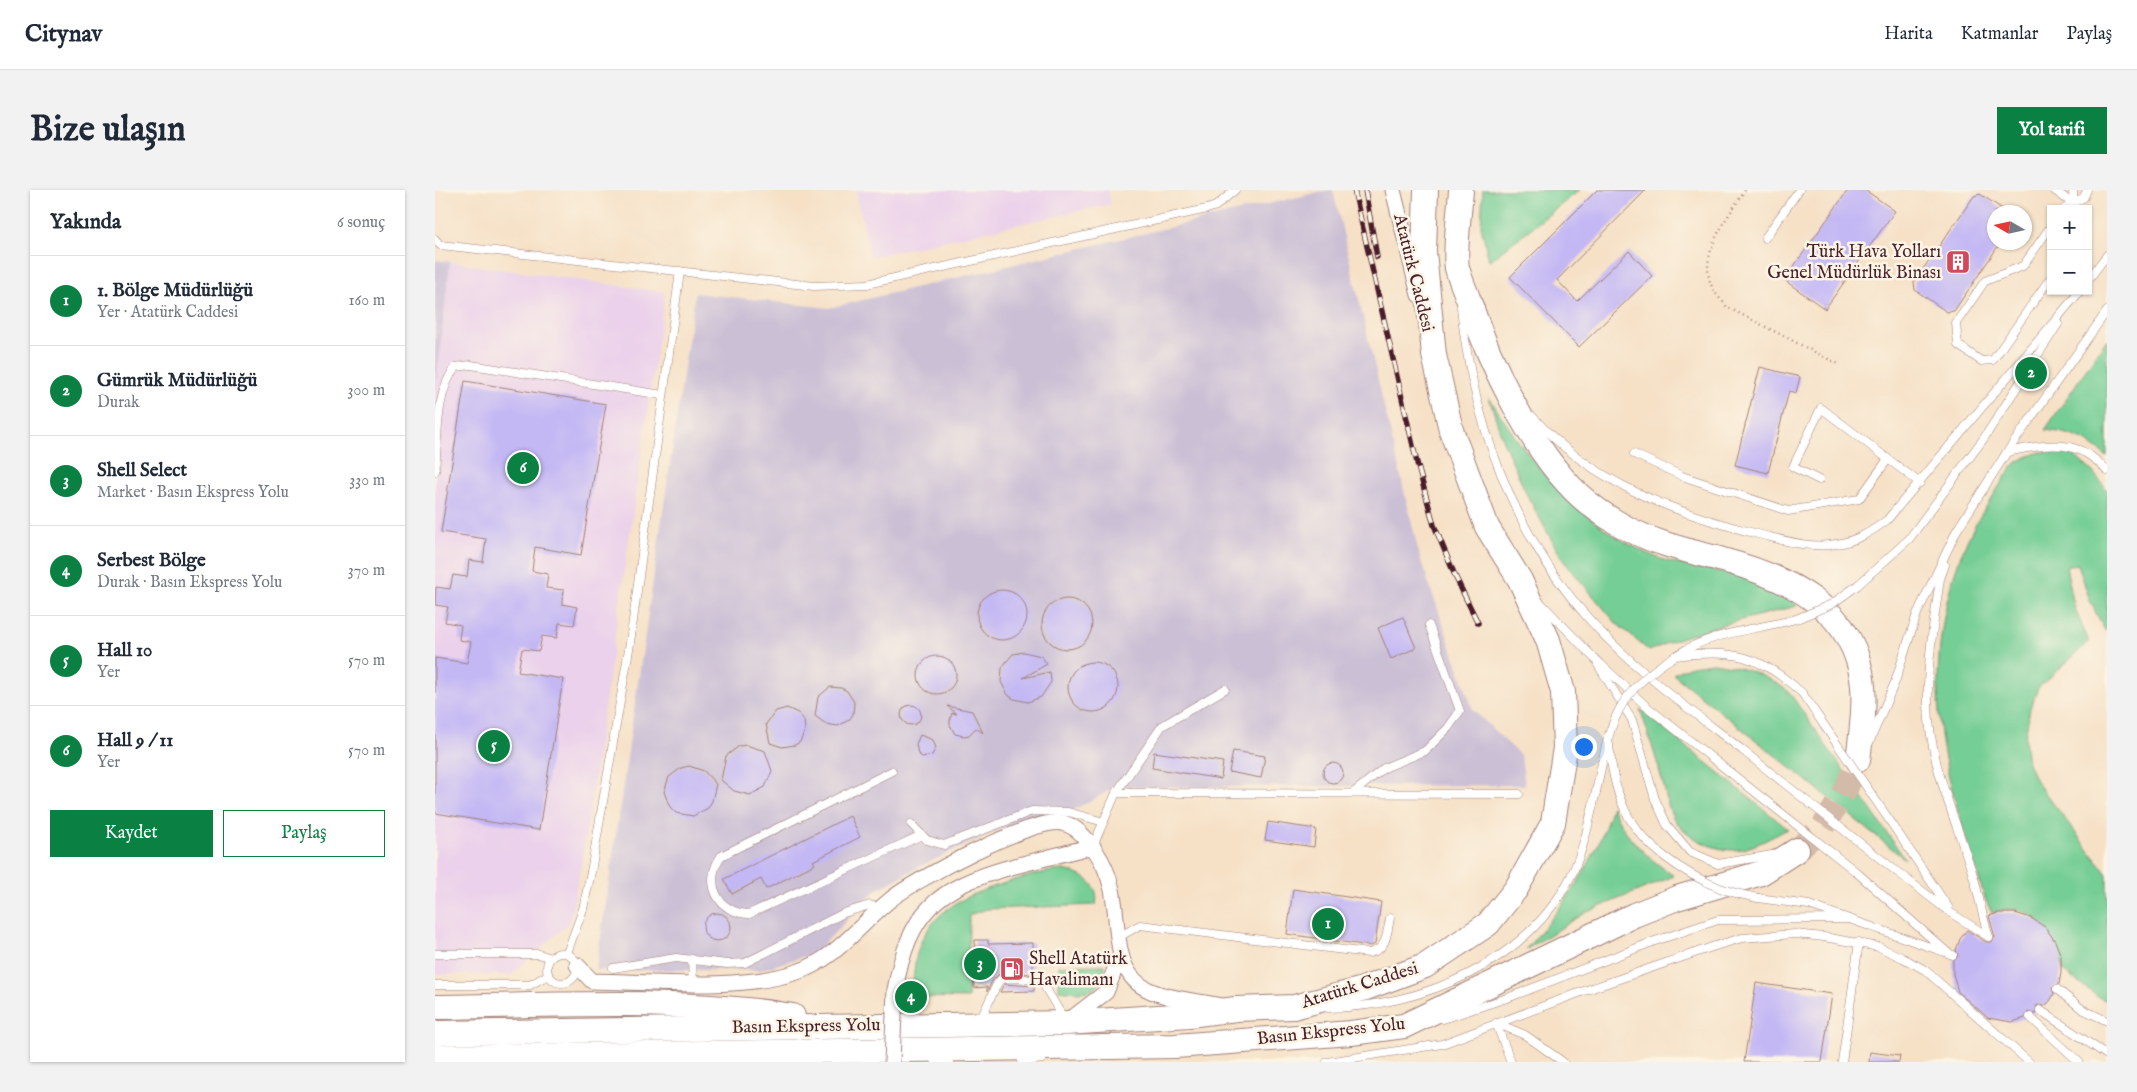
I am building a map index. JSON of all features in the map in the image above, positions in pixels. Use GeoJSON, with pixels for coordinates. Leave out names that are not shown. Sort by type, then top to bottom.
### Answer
{"type":"FeatureCollection","features":[{"type":"Feature","properties":{"kind":"main road","name":"Atatürk Caddesi"},"geometry":{"type":"LineString","coordinates":[[1236,1009],[1294,1007],[1363,989],[1425,966],[1488,924],[1516,889],[1543,844],[1553,823],[1565,748],[1563,692],[1548,640],[1520,580],[1487,527],[1451,430],[1434,355],[1424,252],[1426,190]]}},
{"type":"Feature","properties":{"kind":"main road"},"geometry":{"type":"LineString","coordinates":[[1461,190],[1457,266],[1480,334],[1505,385],[1541,450],[1579,495],[1614,520],[1667,545],[1755,569],[1804,591],[1839,623],[1851,642],[1859,662],[1863,686],[1858,760]]}},
{"type":"Feature","properties":{"kind":"main road"},"geometry":{"type":"LineString","coordinates":[[1404,1026],[1634,915],[1677,898],[1761,873],[1797,850]]}},
{"type":"Feature","properties":{"kind":"main road"},"geometry":{"type":"LineString","coordinates":[[435,1007],[713,1006],[747,1009],[847,1026]]}},
{"type":"Feature","properties":{"kind":"main road","name":"Basın Ekspress Yolu"},"geometry":{"type":"LineString","coordinates":[[435,1033],[1066,1023],[1189,1015],[1236,1009]]}},
{"type":"Feature","properties":{"kind":"main road","name":"Basın Ekspress Yolu"},"geometry":{"type":"LineString","coordinates":[[435,1057],[1175,1046],[1351,1033],[1404,1026]]}},
{"type":"Feature","properties":{"kind":"main road"},"geometry":{"type":"LineString","coordinates":[[767,1062],[793,1051]]}},
{"type":"Feature","properties":{"kind":"street","name":"Atatürk Caddesi"},"geometry":{"type":"LineString","coordinates":[[1393,190],[1434,355]]}},
{"type":"Feature","properties":{"kind":"street"},"geometry":{"type":"LineString","coordinates":[[577,965],[592,981],[741,983],[797,972],[826,957],[864,926],[880,908],[924,878],[1033,826],[1061,822],[1081,832],[1093,846],[1109,879],[1114,900],[1120,956],[1129,973],[1151,991],[1236,1009]]}},
{"type":"Feature","properties":{"kind":"street"},"geometry":{"type":"LineString","coordinates":[[892,1062],[895,990],[901,959],[912,932],[937,900],[951,889],[993,872],[1093,846]]}},
{"type":"Feature","properties":{"kind":"street"},"geometry":{"type":"LineString","coordinates":[[1066,1023],[1106,992],[1120,956]]}},
{"type":"Feature","properties":{"kind":"lane"},"geometry":{"type":"LineString","coordinates":[[437,243],[814,286],[867,284],[1207,209],[1215,206],[1235,190]]}},
{"type":"Feature","properties":{"kind":"lane"},"geometry":{"type":"LineString","coordinates":[[1765,238],[1799,190]]}},
{"type":"Feature","properties":{"kind":"lane"},"geometry":{"type":"LineString","coordinates":[[2054,190],[2072,205]]}},
{"type":"Feature","properties":{"kind":"lane"},"geometry":{"type":"LineString","coordinates":[[2073,190],[2073,205]]}},
{"type":"Feature","properties":{"kind":"lane"},"geometry":{"type":"LineString","coordinates":[[2074,205],[2084,196],[2087,190]]}},
{"type":"Feature","properties":{"kind":"lane"},"geometry":{"type":"LineString","coordinates":[[2047,232],[2023,266],[1985,281],[1956,323],[1959,344],[1981,361],[1993,360],[2047,282]]}},
{"type":"Feature","properties":{"kind":"lane"},"geometry":{"type":"LineString","coordinates":[[2092,275],[2107,255]]}},
{"type":"Feature","properties":{"kind":"lane"},"geometry":{"type":"LineString","coordinates":[[1457,266],[1465,350],[1489,444],[1515,509],[1548,564],[1588,618],[1665,691],[1951,913],[1989,937],[1982,918],[1975,882],[1952,818],[1933,753],[1928,705],[1928,675],[1940,579],[1957,530]]}},
{"type":"Feature","properties":{"kind":"lane"},"geometry":{"type":"LineString","coordinates":[[567,953],[583,909],[591,872],[630,643],[680,271]]}},
{"type":"Feature","properties":{"kind":"lane"},"geometry":{"type":"LineString","coordinates":[[1505,385],[1551,438],[1622,487],[1689,515],[1804,545],[1835,544],[1865,536],[1887,520],[2076,295]]}},
{"type":"Feature","properties":{"kind":"lane"},"geometry":{"type":"LineString","coordinates":[[1294,1007],[1357,1008],[1401,1000],[1438,987],[1491,961],[1535,926],[1570,878],[1582,850],[1608,737],[1626,696],[1652,671],[1691,646],[1711,639],[1799,618],[1832,604],[1859,585],[1915,531],[1984,438],[2077,295]]}},
{"type":"Feature","properties":{"kind":"lane"},"geometry":{"type":"LineString","coordinates":[[1858,760],[1874,735],[1895,682],[1917,614],[1957,530],[2007,452],[2107,311]]}},
{"type":"Feature","properties":{"kind":"lane"},"geometry":{"type":"LineString","coordinates":[[435,471],[442,394],[447,377],[456,367],[471,365],[663,395]]}},
{"type":"Feature","properties":{"kind":"lane"},"geometry":{"type":"LineString","coordinates":[[1819,480],[1793,467],[1821,408],[1920,483]]}},
{"type":"Feature","properties":{"kind":"lane"},"geometry":{"type":"LineString","coordinates":[[2007,452],[2046,444],[2073,447],[2095,458],[2107,471]]}},
{"type":"Feature","properties":{"kind":"lane"},"geometry":{"type":"LineString","coordinates":[[1634,454],[1682,476],[1788,511],[1859,499],[1888,459]]}},
{"type":"Feature","properties":{"kind":"lane"},"geometry":{"type":"LineString","coordinates":[[1520,580],[1593,657],[1646,706],[1855,871],[1951,954],[1809,906],[1758,898],[1722,889],[1699,879],[1656,849],[1626,813],[1611,771],[1608,737]]}},
{"type":"Feature","properties":{"kind":"lane"},"geometry":{"type":"LineString","coordinates":[[1353,793],[1384,768],[1425,751],[1448,728],[1460,711],[1429,624]]}},
{"type":"Feature","properties":{"kind":"lane"},"geometry":{"type":"LineString","coordinates":[[1675,656],[1705,653],[1745,657],[1765,664],[1802,693],[1951,913]]}},
{"type":"Feature","properties":{"kind":"lane"},"geometry":{"type":"LineString","coordinates":[[1593,657],[1632,720],[1655,799],[1667,825],[1690,852],[1718,864],[1751,860],[1797,850]]}},
{"type":"Feature","properties":{"kind":"lane"},"geometry":{"type":"LineString","coordinates":[[1093,846],[1116,793],[1162,726],[1225,689]]}},
{"type":"Feature","properties":{"kind":"lane"},"geometry":{"type":"LineString","coordinates":[[892,771],[721,856],[713,870],[714,892],[728,909],[749,914],[922,835]]}},
{"type":"Feature","properties":{"kind":"lane"},"geometry":{"type":"LineString","coordinates":[[1116,793],[1519,794]]}},
{"type":"Feature","properties":{"kind":"lane"},"geometry":{"type":"LineString","coordinates":[[911,824],[922,835],[938,845],[951,844],[1032,811],[1068,812],[1104,822]]}},
{"type":"Feature","properties":{"kind":"lane"},"geometry":{"type":"LineString","coordinates":[[613,968],[677,958],[718,964],[745,962],[844,913],[870,905],[880,908]]}},
{"type":"Feature","properties":{"kind":"lane"},"geometry":{"type":"LineString","coordinates":[[1117,938],[1140,925],[1369,953],[1377,952],[1383,946],[1390,918]]}},
{"type":"Feature","properties":{"kind":"lane","name":"Basın Ekspress Yolu"},"geometry":{"type":"LineString","coordinates":[[1404,1026],[1444,1019],[1510,997],[1655,941],[1718,920],[1849,919]]}},
{"type":"Feature","properties":{"kind":"lane"},"geometry":{"type":"LineString","coordinates":[[1327,1062],[1442,1044],[1584,990],[1742,938],[1795,934],[1859,942],[1879,947],[1925,970],[2029,1062]]}},
{"type":"Feature","properties":{"kind":"lane"},"geometry":{"type":"LineString","coordinates":[[1842,1062],[1859,942]]}},
{"type":"Feature","properties":{"kind":"lane"},"geometry":{"type":"LineString","coordinates":[[561,952],[567,953],[577,965],[576,974],[565,983],[555,982],[546,970],[550,958],[561,952]]}},
{"type":"Feature","properties":{"kind":"lane"},"geometry":{"type":"LineString","coordinates":[[435,954],[539,954],[550,958]]}},
{"type":"Feature","properties":{"kind":"lane"},"geometry":{"type":"LineString","coordinates":[[692,959],[693,982]]}},
{"type":"Feature","properties":{"kind":"lane"},"geometry":{"type":"LineString","coordinates":[[435,985],[530,985],[548,975]]}},
{"type":"Feature","properties":{"kind":"lane"},"geometry":{"type":"LineString","coordinates":[[979,1024],[997,984],[1001,980],[1010,978],[1042,982],[1066,1023]]}},
{"type":"Feature","properties":{"kind":"lane"},"geometry":{"type":"LineString","coordinates":[[2057,989],[2082,1009],[2107,1021]]}},
{"type":"Feature","properties":{"kind":"lane"},"geometry":{"type":"LineString","coordinates":[[2040,1010],[2107,1055]]}},
{"type":"Feature","properties":{"kind":"lane"},"geometry":{"type":"LineString","coordinates":[[2030,1017],[2079,1062]]}},
{"type":"Feature","properties":{"kind":"lane"},"geometry":{"type":"LineString","coordinates":[[1496,1023],[1511,1062]]}},
{"type":"Feature","properties":{"kind":"lane"},"geometry":{"type":"LineString","coordinates":[[1496,1023],[1525,1035],[1563,1062]]}},
{"type":"Feature","properties":{"kind":"lane"},"geometry":{"type":"LineString","coordinates":[[1078,1056],[1122,1046]]}},
{"type":"Feature","properties":{"kind":"lane"},"geometry":{"type":"LineString","coordinates":[[866,1051],[918,1058]]}},
{"type":"Feature","properties":{"kind":"lane"},"geometry":{"type":"LineString","coordinates":[[1022,1062],[1053,1059]]}},
{"type":"Feature","properties":{"kind":"lane"},"geometry":{"type":"LineString","coordinates":[[928,1060],[949,1062]]}},
{"type":"Feature","properties":{"kind":"path"},"geometry":{"type":"LineString","coordinates":[[1745,190],[1710,250],[1707,271],[1714,291],[1727,307],[1840,365]]}},
{"type":"Feature","properties":{"kind":"shaded area"},"geometry":{"type":"Polygon","coordinates":[[[856,190],[1108,190],[1111,204],[870,257],[856,190]]]}},
{"type":"Feature","properties":{"kind":"shaded area"},"geometry":{"type":"Polygon","coordinates":[[[1333,190],[1420,558],[1473,710],[1521,756],[1525,785],[1116,787],[1064,815],[1027,817],[927,863],[876,890],[815,953],[760,970],[596,970],[695,293],[829,308],[1333,190]]]}},
{"type":"Feature","properties":{"kind":"shaded area"},"geometry":{"type":"Polygon","coordinates":[[[435,260],[450,262],[435,392],[435,260]]]}},
{"type":"Feature","properties":{"kind":"shaded area"},"geometry":{"type":"Polygon","coordinates":[[[450,262],[665,292],[583,854],[570,922],[511,975],[435,974],[435,392],[450,262]]]}},
{"type":"Feature","properties":{"kind":"green space"},"geometry":{"type":"Polygon","coordinates":[[[1483,190],[1580,190],[1489,261],[1481,226],[1483,190]]]}},
{"type":"Feature","properties":{"kind":"green space"},"geometry":{"type":"Polygon","coordinates":[[[2107,339],[2107,457],[2086,441],[2063,433],[2045,430],[2107,339]]]}},
{"type":"Feature","properties":{"kind":"green space"},"geometry":{"type":"Polygon","coordinates":[[[1489,397],[1522,446],[1559,490],[1602,527],[1627,543],[1670,562],[1750,578],[1769,585],[1785,594],[1797,606],[1703,631],[1649,651],[1616,623],[1562,559],[1527,495],[1503,441],[1489,397]]]}},
{"type":"Feature","properties":{"kind":"green space"},"geometry":{"type":"Polygon","coordinates":[[[2040,452],[2072,454],[2092,471],[2107,490],[2107,629],[2105,631],[2090,601],[2078,564],[2066,567],[2075,609],[2089,642],[2038,688],[2030,708],[2025,738],[2028,763],[2036,781],[2107,874],[2107,1001],[2098,997],[2063,971],[2060,958],[2049,933],[2031,915],[2019,910],[2006,909],[1992,913],[1984,896],[1957,806],[1941,738],[1938,688],[1941,633],[1953,578],[1962,552],[1974,527],[2015,464],[2026,457],[2040,452]]]}},
{"type":"Feature","properties":{"kind":"green space"},"geometry":{"type":"Polygon","coordinates":[[[1713,663],[1753,672],[1771,680],[1789,692],[1905,859],[1673,674],[1691,666],[1713,663]]]}},
{"type":"Feature","properties":{"kind":"green space"},"geometry":{"type":"Polygon","coordinates":[[[1640,709],[1788,829],[1760,843],[1738,850],[1708,845],[1688,833],[1677,823],[1670,810],[1640,709]]]}},
{"type":"Feature","properties":{"kind":"green space"},"geometry":{"type":"Polygon","coordinates":[[[1612,806],[1623,827],[1637,846],[1674,876],[1587,912],[1525,950],[1565,901],[1577,883],[1597,846],[1612,806]]]}},
{"type":"Feature","properties":{"kind":"green space"},"geometry":{"type":"Polygon","coordinates":[[[1063,870],[1083,877],[1093,885],[1097,897],[1096,905],[987,909],[969,915],[968,998],[912,997],[914,968],[919,947],[929,928],[948,908],[972,895],[998,885],[1050,871],[1063,870]]]}},
{"type":"Feature","properties":{"kind":"green space"},"geometry":{"type":"Polygon","coordinates":[[[1105,965],[1103,975],[1096,987],[1084,992],[1059,990],[1059,966],[1105,965]]]}},
{"type":"Feature","properties":{"kind":"building"},"geometry":{"type":"Polygon","coordinates":[[[1597,190],[1646,190],[1557,280],[1577,301],[1629,251],[1652,276],[1579,347],[1510,277],[1597,190]]]}},
{"type":"Feature","properties":{"kind":"building"},"geometry":{"type":"Polygon","coordinates":[[[1848,190],[1865,190],[1895,211],[1825,309],[1784,280],[1848,190]]]}},
{"type":"Feature","properties":{"kind":"building","name":"Türk Hava Yolları Genel Müdürlük Binası"},"geometry":{"type":"Polygon","coordinates":[[[1980,194],[1996,205],[1987,205],[1987,250],[1996,250],[1954,311],[1947,312],[1915,290],[1914,282],[1974,196],[1980,194]]]}},
{"type":"Feature","properties":{"kind":"building"},"geometry":{"type":"Polygon","coordinates":[[[1760,367],[1800,377],[1796,393],[1789,391],[1768,473],[1735,465],[1760,367]]]}},
{"type":"Feature","properties":{"kind":"building"},"geometry":{"type":"Polygon","coordinates":[[[465,381],[606,404],[581,555],[535,547],[532,571],[548,574],[546,588],[564,590],[562,604],[577,607],[574,625],[559,623],[557,638],[542,636],[539,651],[522,649],[518,672],[563,679],[539,830],[435,813],[435,658],[467,663],[471,642],[459,640],[461,625],[445,622],[448,607],[435,605],[436,587],[450,589],[453,575],[467,577],[469,560],[483,562],[486,539],[441,532],[465,381]]]}},
{"type":"Feature","properties":{"kind":"building"},"geometry":{"type":"Polygon","coordinates":[[[1002,590],[1020,597],[1027,615],[1020,633],[1002,640],[984,633],[977,615],[984,597],[1002,590]]]}},
{"type":"Feature","properties":{"kind":"building"},"geometry":{"type":"Polygon","coordinates":[[[1067,599],[1085,606],[1092,624],[1085,642],[1067,649],[1049,642],[1042,624],[1049,606],[1067,599]]]}},
{"type":"Feature","properties":{"kind":"building"},"geometry":{"type":"Polygon","coordinates":[[[1403,617],[1416,648],[1391,659],[1378,628],[1403,617]]]}},
{"type":"Feature","properties":{"kind":"building"},"geometry":{"type":"Polygon","coordinates":[[[1024,652],[1041,656],[1047,664],[1023,678],[1050,672],[1051,682],[1041,697],[1028,702],[1014,699],[1008,695],[1001,682],[1002,668],[1006,662],[1013,654],[1024,652]]]}},
{"type":"Feature","properties":{"kind":"building"},"geometry":{"type":"Polygon","coordinates":[[[937,656],[951,661],[956,675],[951,689],[937,694],[923,689],[918,675],[923,661],[937,656]]]}},
{"type":"Feature","properties":{"kind":"building"},"geometry":{"type":"Polygon","coordinates":[[[1093,662],[1111,669],[1118,687],[1111,705],[1093,712],[1075,705],[1068,687],[1075,669],[1093,662]]]}},
{"type":"Feature","properties":{"kind":"building"},"geometry":{"type":"Polygon","coordinates":[[[830,687],[841,688],[847,691],[854,702],[853,714],[849,720],[838,726],[826,724],[815,716],[818,697],[830,687]]]}},
{"type":"Feature","properties":{"kind":"building"},"geometry":{"type":"Polygon","coordinates":[[[911,705],[918,708],[921,715],[918,722],[911,725],[904,722],[901,715],[904,708],[911,705]]]}},
{"type":"Feature","properties":{"kind":"building"},"geometry":{"type":"Polygon","coordinates":[[[947,706],[972,711],[983,733],[976,728],[969,735],[955,734],[950,725],[950,720],[952,713],[957,714],[947,706]]]}},
{"type":"Feature","properties":{"kind":"building"},"geometry":{"type":"Polygon","coordinates":[[[787,708],[798,713],[804,720],[805,730],[800,742],[795,745],[782,747],[770,743],[766,724],[776,711],[787,708]]]}},
{"type":"Feature","properties":{"kind":"building"},"geometry":{"type":"Polygon","coordinates":[[[920,735],[933,740],[936,748],[932,755],[922,757],[918,754],[916,744],[920,735]]]}},
{"type":"Feature","properties":{"kind":"building"},"geometry":{"type":"Polygon","coordinates":[[[746,745],[765,751],[772,771],[765,787],[750,795],[734,791],[721,780],[726,756],[739,746],[746,745]]]}},
{"type":"Feature","properties":{"kind":"building"},"geometry":{"type":"Polygon","coordinates":[[[1233,751],[1265,756],[1261,778],[1229,772],[1233,751]]]}},
{"type":"Feature","properties":{"kind":"building"},"geometry":{"type":"Polygon","coordinates":[[[1154,752],[1223,762],[1221,779],[1152,768],[1154,752]]]}},
{"type":"Feature","properties":{"kind":"building"},"geometry":{"type":"Polygon","coordinates":[[[1333,763],[1340,766],[1343,773],[1340,780],[1333,783],[1326,780],[1323,773],[1326,766],[1333,763]]]}},
{"type":"Feature","properties":{"kind":"building"},"geometry":{"type":"Polygon","coordinates":[[[689,766],[704,771],[716,784],[712,801],[708,808],[693,816],[676,813],[670,807],[664,792],[669,777],[681,768],[689,766]]]}},
{"type":"Feature","properties":{"kind":"building"},"geometry":{"type":"Polygon","coordinates":[[[850,816],[860,837],[813,861],[815,864],[766,889],[761,879],[732,894],[724,879],[850,816]]]}},
{"type":"Feature","properties":{"kind":"building"},"geometry":{"type":"Polygon","coordinates":[[[1268,822],[1316,829],[1314,847],[1265,840],[1268,822]]]}},
{"type":"Feature","properties":{"kind":"building"},"geometry":{"type":"Polygon","coordinates":[[[1293,889],[1381,902],[1375,944],[1371,946],[1287,934],[1293,889]]]}},
{"type":"Feature","properties":{"kind":"building"},"geometry":{"type":"Polygon","coordinates":[[[717,913],[727,917],[731,927],[727,937],[717,941],[707,937],[703,927],[707,917],[717,913]]]}},
{"type":"Feature","properties":{"kind":"building"},"geometry":{"type":"Polygon","coordinates":[[[1998,913],[2015,913],[2031,918],[2045,927],[2055,941],[2061,956],[2059,984],[2052,988],[2054,994],[2050,1001],[2045,1006],[2037,1005],[2035,1014],[2028,1012],[2025,1018],[2012,1022],[1988,1018],[1958,992],[1953,974],[1953,961],[1958,956],[1956,950],[1960,939],[1967,930],[1986,942],[1992,942],[1995,937],[1989,916],[1998,913]]]}},
{"type":"Feature","properties":{"kind":"building"},"geometry":{"type":"Polygon","coordinates":[[[975,940],[988,940],[988,944],[1033,943],[1033,975],[1019,972],[1000,973],[992,981],[987,992],[987,987],[974,988],[972,949],[975,950],[975,940]]]}},
{"type":"Feature","properties":{"kind":"building"},"geometry":{"type":"Polygon","coordinates":[[[1756,983],[1832,994],[1822,1062],[1744,1062],[1756,983]]]}},
{"type":"Feature","properties":{"kind":"building"},"geometry":{"type":"Polygon","coordinates":[[[1004,984],[1034,986],[1034,991],[1000,992],[1004,984]]]}},
{"type":"Feature","properties":{"kind":"building"},"geometry":{"type":"Polygon","coordinates":[[[1870,1052],[1900,1056],[1899,1062],[1869,1062],[1870,1052]]]}},
{"type":"Feature","properties":{"kind":"tunnel"},"geometry":{"type":"LineString","coordinates":[[1797,850],[1823,827],[1846,789],[1858,760]]}},
{"type":"Feature","properties":{"kind":"railway"},"geometry":{"type":"LineString","coordinates":[[1354,190],[1417,463],[1434,525],[1456,578],[1478,623]]}},
{"type":"Feature","properties":{"kind":"railway"},"geometry":{"type":"LineString","coordinates":[[1365,190],[1377,257]]}},
{"type":"Feature","properties":{"kind":"place","name":"Türk Hava Yolları Genel Müdürlük Binası"},"geometry":{"type":"Point","coordinates":[1958,262]}},
{"type":"Feature","properties":{"kind":"place","name":"Gümrük Müdürlüğü"},"geometry":{"type":"Point","coordinates":[2031,373]}},
{"type":"Feature","properties":{"kind":"place","name":"Hall 9 / 11"},"geometry":{"type":"Point","coordinates":[523,468]}},
{"type":"Feature","properties":{"kind":"place","name":"Hall 10"},"geometry":{"type":"Point","coordinates":[494,746]}},
{"type":"Feature","properties":{"kind":"place","name":"1. Bölge Müdürlüğü"},"geometry":{"type":"Point","coordinates":[1328,924]}},
{"type":"Feature","properties":{"kind":"place","name":"Shell Select"},"geometry":{"type":"Point","coordinates":[980,964]}},
{"type":"Feature","properties":{"kind":"place","name":"Shell Atatürk Havalimanı"},"geometry":{"type":"Point","coordinates":[1012,969]}},
{"type":"Feature","properties":{"kind":"place","name":"Serbest Bölge"},"geometry":{"type":"Point","coordinates":[911,997]}}]}
